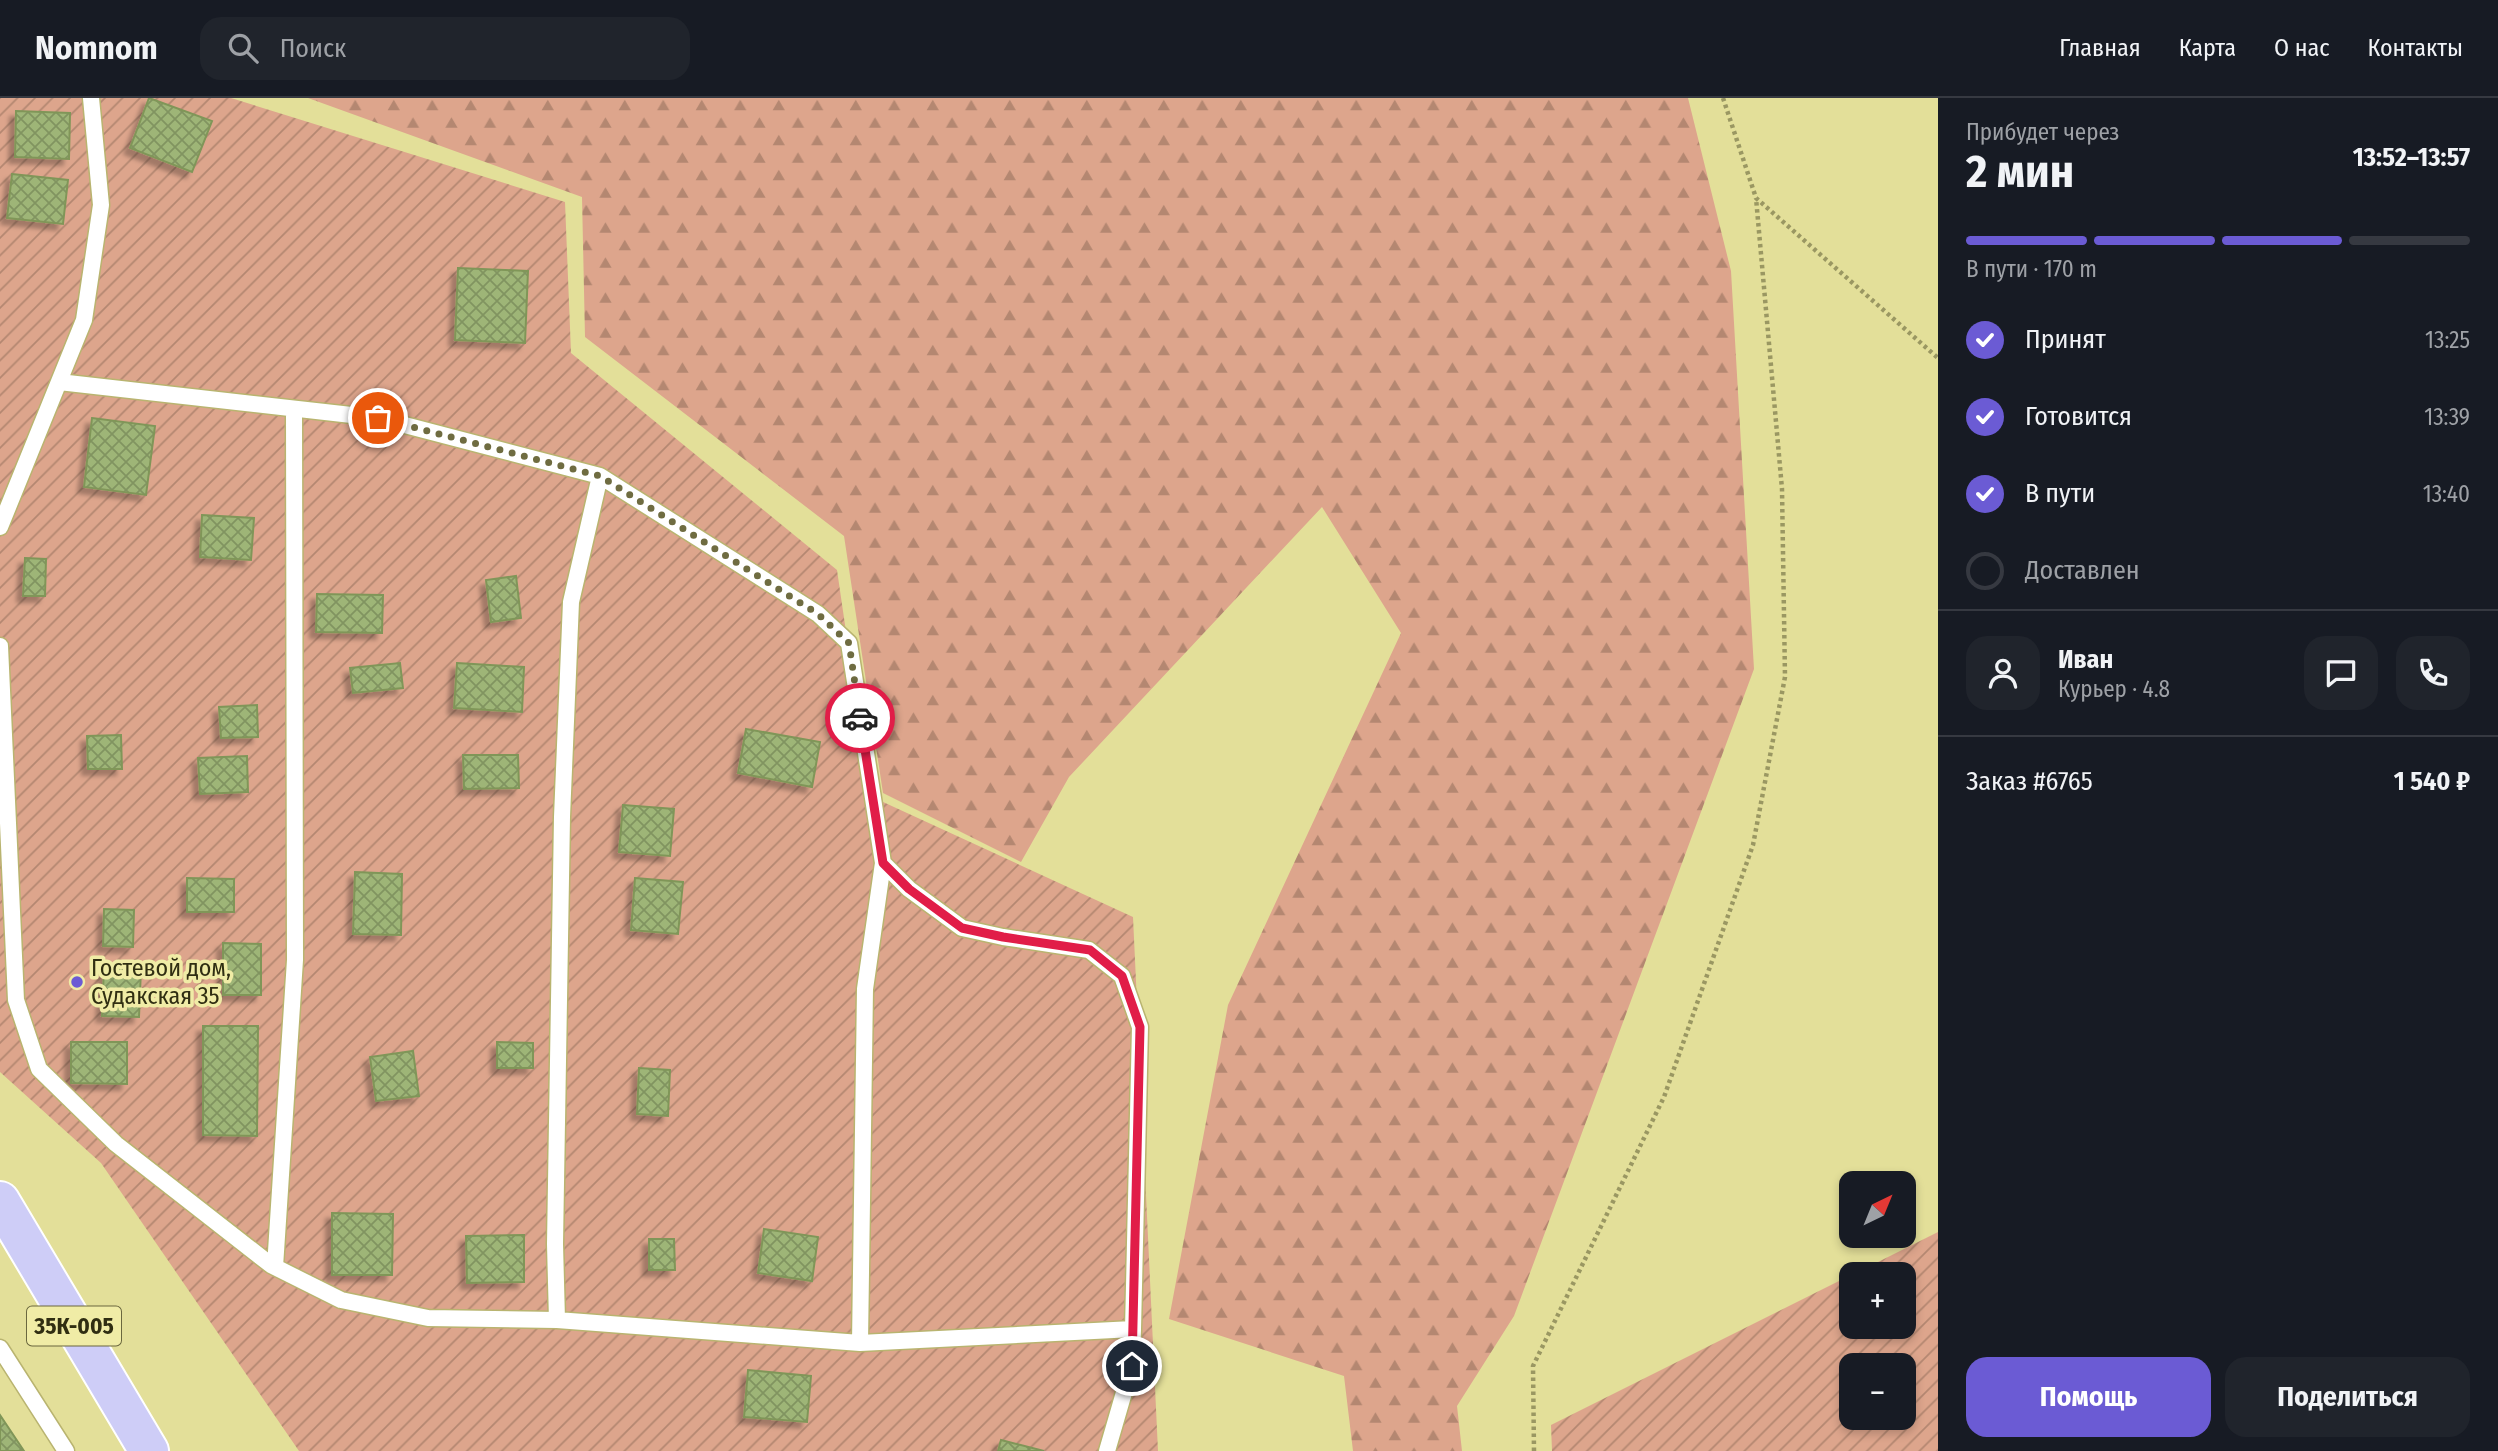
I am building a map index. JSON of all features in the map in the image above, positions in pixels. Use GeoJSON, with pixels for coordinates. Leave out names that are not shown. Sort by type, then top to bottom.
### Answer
{"type":"FeatureCollection","features":[{"type":"Feature","properties":{"kind":"main road","name":"35К-005"},"geometry":{"type":"LineString","coordinates":[[0,1201],[149,1451]]}},
{"type":"Feature","properties":{"kind":"lane"},"geometry":{"type":"LineString","coordinates":[[0,527],[84,320],[102,205],[91,98]]}},
{"type":"Feature","properties":{"kind":"lane"},"geometry":{"type":"LineString","coordinates":[[59,382],[378,418],[600,476],[818,614],[849,643],[883,863],[865,989],[860,1343]]}},
{"type":"Feature","properties":{"kind":"lane"},"geometry":{"type":"LineString","coordinates":[[275,1267],[295,960],[295,409]]}},
{"type":"Feature","properties":{"kind":"lane"},"geometry":{"type":"LineString","coordinates":[[557,1320],[555,1244],[562,817],[571,602],[600,476]]}},
{"type":"Feature","properties":{"kind":"lane"},"geometry":{"type":"LineString","coordinates":[[0,646],[16,1000],[39,1069],[116,1144],[275,1267],[341,1300],[429,1318],[557,1320],[860,1343],[1133,1329]]}},
{"type":"Feature","properties":{"kind":"lane"},"geometry":{"type":"LineString","coordinates":[[883,863],[909,889],[962,928],[1090,950],[1122,976],[1140,1027],[1132,1366],[1107,1451]]}},
{"type":"Feature","properties":{"kind":"lane"},"geometry":{"type":"LineString","coordinates":[[0,1348],[66,1451]]}},
{"type":"Feature","properties":{"kind":"path"},"geometry":{"type":"LineString","coordinates":[[1534,1451],[1533,1366],[1664,1097],[1753,845],[1785,677],[1782,489],[1756,198],[1723,98]]}},
{"type":"Feature","properties":{"kind":"path"},"geometry":{"type":"LineString","coordinates":[[1756,198],[1938,358]]}},
{"type":"Feature","properties":{"kind":"green space"},"geometry":{"type":"Polygon","coordinates":[[[0,98],[231,98],[565,202],[571,353],[837,570],[870,796],[1133,917],[1158,1451],[299,1451],[101,1163],[0,1072],[0,98]]]}},
{"type":"Feature","properties":{"kind":"green space"},"geometry":{"type":"Polygon","coordinates":[[[308,98],[1688,98],[1731,271],[1754,669],[1514,1316],[1457,1406],[1462,1451],[1353,1451],[1344,1376],[1169,1319],[1228,1005],[1401,633],[1322,507],[1069,777],[1021,862],[883,793],[844,536],[585,337],[582,197],[308,98]]]}},
{"type":"Feature","properties":{"kind":"green space"},"geometry":{"type":"Polygon","coordinates":[[[1938,1232],[1938,1451],[1552,1451],[1551,1425],[1839,1281],[1839,1339],[1916,1339],[1916,1262],[1878,1262],[1906,1248],[1916,1248],[1916,1243],[1938,1232]]]}},
{"type":"Feature","properties":{"kind":"building"},"geometry":{"type":"Polygon","coordinates":[[[149,98],[212,121],[192,172],[130,148],[149,98]]]}},
{"type":"Feature","properties":{"kind":"building"},"geometry":{"type":"Polygon","coordinates":[[[16,111],[70,113],[69,159],[15,157],[16,111]]]}},
{"type":"Feature","properties":{"kind":"building"},"geometry":{"type":"Polygon","coordinates":[[[12,174],[68,180],[63,224],[7,218],[12,174]]]}},
{"type":"Feature","properties":{"kind":"building"},"geometry":{"type":"Polygon","coordinates":[[[458,268],[528,271],[525,343],[455,340],[458,268]]]}},
{"type":"Feature","properties":{"kind":"building"},"geometry":{"type":"Polygon","coordinates":[[[92,418],[155,426],[146,495],[84,487],[92,418]]]}},
{"type":"Feature","properties":{"kind":"building"},"geometry":{"type":"Polygon","coordinates":[[[202,515],[254,518],[251,560],[200,557],[202,515]]]}},
{"type":"Feature","properties":{"kind":"building"},"geometry":{"type":"Polygon","coordinates":[[[25,558],[46,559],[45,596],[23,596],[25,558]]]}},
{"type":"Feature","properties":{"kind":"building"},"geometry":{"type":"Polygon","coordinates":[[[516,576],[521,618],[491,622],[486,580],[516,576]]]}},
{"type":"Feature","properties":{"kind":"building"},"geometry":{"type":"Polygon","coordinates":[[[317,594],[383,595],[382,633],[316,632],[317,594]]]}},
{"type":"Feature","properties":{"kind":"building"},"geometry":{"type":"Polygon","coordinates":[[[400,663],[403,688],[353,693],[350,668],[400,663]]]}},
{"type":"Feature","properties":{"kind":"building"},"geometry":{"type":"Polygon","coordinates":[[[457,663],[524,667],[522,712],[454,708],[457,663]]]}},
{"type":"Feature","properties":{"kind":"building"},"geometry":{"type":"Polygon","coordinates":[[[257,705],[258,737],[221,738],[219,707],[257,705]]]}},
{"type":"Feature","properties":{"kind":"building"},"geometry":{"type":"Polygon","coordinates":[[[746,729],[820,742],[812,787],[738,773],[746,729]]]}},
{"type":"Feature","properties":{"kind":"building"},"geometry":{"type":"Polygon","coordinates":[[[121,735],[122,769],[88,769],[87,736],[121,735]]]}},
{"type":"Feature","properties":{"kind":"building"},"geometry":{"type":"Polygon","coordinates":[[[463,755],[518,755],[519,788],[464,789],[463,755]]]}},
{"type":"Feature","properties":{"kind":"building"},"geometry":{"type":"Polygon","coordinates":[[[247,756],[248,792],[200,794],[198,758],[247,756]]]}},
{"type":"Feature","properties":{"kind":"building"},"geometry":{"type":"Polygon","coordinates":[[[623,805],[674,809],[670,856],[619,852],[623,805]]]}},
{"type":"Feature","properties":{"kind":"building"},"geometry":{"type":"Polygon","coordinates":[[[355,872],[402,874],[401,935],[353,934],[355,872]]]}},
{"type":"Feature","properties":{"kind":"building"},"geometry":{"type":"Polygon","coordinates":[[[187,878],[234,879],[234,912],[187,912],[187,878]]]}},
{"type":"Feature","properties":{"kind":"building"},"geometry":{"type":"Polygon","coordinates":[[[635,878],[683,882],[678,934],[631,930],[635,878]]]}},
{"type":"Feature","properties":{"kind":"building"},"geometry":{"type":"Polygon","coordinates":[[[104,909],[134,910],[133,947],[103,946],[104,909]]]}},
{"type":"Feature","properties":{"kind":"building"},"geometry":{"type":"Polygon","coordinates":[[[223,943],[261,944],[261,995],[223,995],[223,943]]]}},
{"type":"Feature","properties":{"kind":"building"},"geometry":{"type":"Polygon","coordinates":[[[104,967],[141,969],[139,1017],[102,1016],[104,967]]]}},
{"type":"Feature","properties":{"kind":"building"},"geometry":{"type":"Polygon","coordinates":[[[203,1026],[258,1026],[257,1136],[203,1135],[203,1026]]]}},
{"type":"Feature","properties":{"kind":"building"},"geometry":{"type":"Polygon","coordinates":[[[71,1042],[127,1042],[127,1084],[71,1083],[71,1042]]]}},
{"type":"Feature","properties":{"kind":"building"},"geometry":{"type":"Polygon","coordinates":[[[497,1042],[533,1043],[533,1068],[497,1068],[497,1042]]]}},
{"type":"Feature","properties":{"kind":"building"},"geometry":{"type":"Polygon","coordinates":[[[413,1051],[419,1096],[376,1101],[370,1057],[413,1051]]]}},
{"type":"Feature","properties":{"kind":"building"},"geometry":{"type":"Polygon","coordinates":[[[639,1068],[670,1070],[668,1116],[637,1114],[639,1068]]]}},
{"type":"Feature","properties":{"kind":"building"},"geometry":{"type":"Polygon","coordinates":[[[332,1213],[393,1214],[392,1275],[332,1275],[332,1213]]]}},
{"type":"Feature","properties":{"kind":"building"},"geometry":{"type":"Polygon","coordinates":[[[764,1229],[818,1237],[812,1281],[758,1273],[764,1229]]]}},
{"type":"Feature","properties":{"kind":"building"},"geometry":{"type":"Polygon","coordinates":[[[524,1235],[524,1282],[467,1283],[466,1236],[524,1235]]]}},
{"type":"Feature","properties":{"kind":"building"},"geometry":{"type":"Polygon","coordinates":[[[649,1239],[674,1239],[675,1270],[649,1270],[649,1239]]]}},
{"type":"Feature","properties":{"kind":"building"},"geometry":{"type":"Polygon","coordinates":[[[748,1370],[811,1376],[807,1422],[744,1417],[748,1370]]]}},
{"type":"Feature","properties":{"kind":"building"},"geometry":{"type":"Polygon","coordinates":[[[0,1415],[24,1451],[0,1451],[0,1415]]]}},
{"type":"Feature","properties":{"kind":"building"},"geometry":{"type":"Polygon","coordinates":[[[1001,1440],[1044,1451],[998,1451],[1001,1440]]]}},
{"type":"Feature","properties":{"kind":"way so far"},"geometry":{"type":"LineString","coordinates":[[378,418],[600,476],[818,614],[849,643],[860,718]]}},
{"type":"Feature","properties":{"kind":"place","name":"Гостевой дом, Судакская 35"},"geometry":{"type":"Point","coordinates":[77,982]}},
{"type":"Feature","properties":{"kind":"route"},"geometry":{"type":"LineString","coordinates":[[860,718],[883,863],[909,889],[962,928],[1090,950],[1122,976],[1140,1027],[1132,1366]]}}]}
